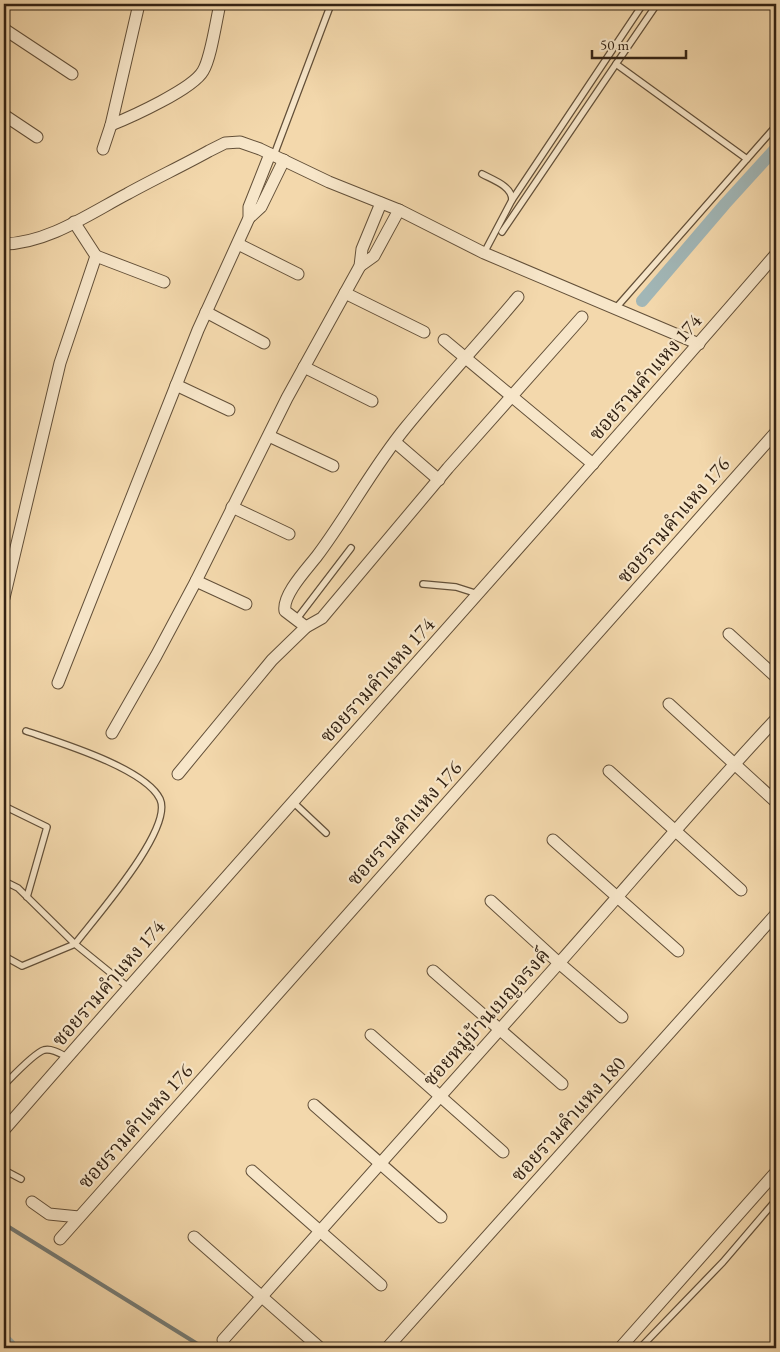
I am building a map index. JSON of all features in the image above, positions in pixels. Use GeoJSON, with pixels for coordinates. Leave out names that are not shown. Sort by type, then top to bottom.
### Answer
{"type":"FeatureCollection","features":[{"type":"Feature","properties":{"kind":"street"},"geometry":{"type":"LineString","coordinates":[[103,149],[111,125],[139,4]]}},
{"type":"Feature","properties":{"kind":"street"},"geometry":{"type":"LineString","coordinates":[[111,125],[138,114],[160,102],[185,87],[202,72],[220,4]]}},
{"type":"Feature","properties":{"kind":"street"},"geometry":{"type":"LineString","coordinates":[[4,29],[72,74]]}},
{"type":"Feature","properties":{"kind":"street"},"geometry":{"type":"LineString","coordinates":[[4,115],[37,138]]}},
{"type":"Feature","properties":{"kind":"street"},"geometry":{"type":"LineString","coordinates":[[4,244],[19,244],[36,240],[225,143],[240,142],[276,156],[329,182],[399,210],[484,253],[699,344]]}},
{"type":"Feature","properties":{"kind":"street"},"geometry":{"type":"LineString","coordinates":[[58,683],[206,312],[249,218],[250,207],[276,156]]}},
{"type":"Feature","properties":{"kind":"street"},"geometry":{"type":"LineString","coordinates":[[112,733],[196,581],[304,367],[360,266],[362,250],[381,203]]}},
{"type":"Feature","properties":{"kind":"street"},"geometry":{"type":"LineString","coordinates":[[360,266],[374,256],[399,210]]}},
{"type":"Feature","properties":{"kind":"street"},"geometry":{"type":"LineString","coordinates":[[74,222],[96,256],[164,282]]}},
{"type":"Feature","properties":{"kind":"street"},"geometry":{"type":"LineString","coordinates":[[238,244],[298,274]]}},
{"type":"Feature","properties":{"kind":"street","name":"ซอยรามคำแหง 174"},"geometry":{"type":"LineString","coordinates":[[4,1130],[128,987],[479,594],[776,254]]}},
{"type":"Feature","properties":{"kind":"street"},"geometry":{"type":"LineString","coordinates":[[4,598],[60,363],[96,256]]}},
{"type":"Feature","properties":{"kind":"street"},"geometry":{"type":"LineString","coordinates":[[345,293],[424,332]]}},
{"type":"Feature","properties":{"kind":"street"},"geometry":{"type":"LineString","coordinates":[[306,627],[285,611],[286,599],[405,428],[518,297]]}},
{"type":"Feature","properties":{"kind":"street"},"geometry":{"type":"LineString","coordinates":[[206,312],[264,343]]}},
{"type":"Feature","properties":{"kind":"street"},"geometry":{"type":"LineString","coordinates":[[178,774],[272,660],[306,627],[322,618],[439,480],[582,317]]}},
{"type":"Feature","properties":{"kind":"street"},"geometry":{"type":"LineString","coordinates":[[444,340],[593,464]]}},
{"type":"Feature","properties":{"kind":"street"},"geometry":{"type":"LineString","coordinates":[[304,367],[372,401]]}},
{"type":"Feature","properties":{"kind":"street"},"geometry":{"type":"LineString","coordinates":[[176,385],[229,410]]}},
{"type":"Feature","properties":{"kind":"street","name":"ซอยรามคำแหง 176"},"geometry":{"type":"LineString","coordinates":[[60,1239],[776,432]]}},
{"type":"Feature","properties":{"kind":"street"},"geometry":{"type":"LineString","coordinates":[[269,436],[333,466]]}},
{"type":"Feature","properties":{"kind":"street"},"geometry":{"type":"LineString","coordinates":[[395,442],[439,480]]}},
{"type":"Feature","properties":{"kind":"street"},"geometry":{"type":"LineString","coordinates":[[232,507],[289,534]]}},
{"type":"Feature","properties":{"kind":"street"},"geometry":{"type":"LineString","coordinates":[[196,581],[246,604]]}},
{"type":"Feature","properties":{"kind":"street"},"geometry":{"type":"LineString","coordinates":[[728,634],[776,676]]}},
{"type":"Feature","properties":{"kind":"street"},"geometry":{"type":"LineString","coordinates":[[669,704],[776,802]]}},
{"type":"Feature","properties":{"kind":"street","name":"ซอยหมู่บ้านเบญจรงค์"},"geometry":{"type":"LineString","coordinates":[[224,1340],[319,1230],[776,719]]}},
{"type":"Feature","properties":{"kind":"street"},"geometry":{"type":"LineString","coordinates":[[609,771],[741,890]]}},
{"type":"Feature","properties":{"kind":"street"},"geometry":{"type":"LineString","coordinates":[[553,840],[678,951]]}},
{"type":"Feature","properties":{"kind":"street"},"geometry":{"type":"LineString","coordinates":[[491,901],[622,1017]]}},
{"type":"Feature","properties":{"kind":"street","name":"ซอยรามคำแหง 180"},"geometry":{"type":"LineString","coordinates":[[387,1348],[776,914]]}},
{"type":"Feature","properties":{"kind":"street"},"geometry":{"type":"LineString","coordinates":[[433,971],[562,1084]]}},
{"type":"Feature","properties":{"kind":"street"},"geometry":{"type":"LineString","coordinates":[[371,1035],[503,1152]]}},
{"type":"Feature","properties":{"kind":"street"},"geometry":{"type":"LineString","coordinates":[[314,1105],[441,1216]]}},
{"type":"Feature","properties":{"kind":"street"},"geometry":{"type":"LineString","coordinates":[[252,1171],[381,1285]]}},
{"type":"Feature","properties":{"kind":"street"},"geometry":{"type":"LineString","coordinates":[[620,1348],[776,1172]]}},
{"type":"Feature","properties":{"kind":"street"},"geometry":{"type":"LineString","coordinates":[[32,1202],[49,1214],[79,1217]]}},
{"type":"Feature","properties":{"kind":"street"},"geometry":{"type":"LineString","coordinates":[[194,1237],[320,1348]]}},
{"type":"Feature","properties":{"kind":"lane"},"geometry":{"type":"LineString","coordinates":[[276,156],[331,4]]}},
{"type":"Feature","properties":{"kind":"lane"},"geometry":{"type":"LineString","coordinates":[[484,253],[512,200],[643,4]]}},
{"type":"Feature","properties":{"kind":"lane"},"geometry":{"type":"LineString","coordinates":[[502,232],[657,4]]}},
{"type":"Feature","properties":{"kind":"lane"},"geometry":{"type":"LineString","coordinates":[[616,64],[747,159]]}},
{"type":"Feature","properties":{"kind":"lane"},"geometry":{"type":"LineString","coordinates":[[615,308],[776,126]]}},
{"type":"Feature","properties":{"kind":"lane"},"geometry":{"type":"LineString","coordinates":[[482,174],[507,188],[512,194],[512,200]]}},
{"type":"Feature","properties":{"kind":"lane"},"geometry":{"type":"LineString","coordinates":[[296,620],[351,548]]}},
{"type":"Feature","properties":{"kind":"lane"},"geometry":{"type":"LineString","coordinates":[[423,584],[456,587],[479,594]]}},
{"type":"Feature","properties":{"kind":"lane"},"geometry":{"type":"LineString","coordinates":[[4,956],[22,966],[75,944],[142,858],[156,830],[162,810],[160,800],[152,788],[111,761],[26,731]]}},
{"type":"Feature","properties":{"kind":"lane"},"geometry":{"type":"LineString","coordinates":[[293,802],[326,833]]}},
{"type":"Feature","properties":{"kind":"lane"},"geometry":{"type":"LineString","coordinates":[[4,806],[47,827],[28,897]]}},
{"type":"Feature","properties":{"kind":"lane"},"geometry":{"type":"LineString","coordinates":[[4,880],[18,888],[75,944],[128,987]]}},
{"type":"Feature","properties":{"kind":"lane"},"geometry":{"type":"LineString","coordinates":[[4,1085],[45,1050],[52,1050],[67,1057]]}},
{"type":"Feature","properties":{"kind":"lane"},"geometry":{"type":"LineString","coordinates":[[4,1170],[21,1179]]}},
{"type":"Feature","properties":{"kind":"lane"},"geometry":{"type":"LineString","coordinates":[[640,1348],[723,1262],[776,1200]]}},
{"type":"Feature","properties":{"kind":"waterway"},"geometry":{"type":"LineString","coordinates":[[642,301],[776,148]]}},
{"type":"Feature","properties":{"kind":"waterway"},"geometry":{"type":"LineString","coordinates":[[4,1224],[204,1348]]}}]}
